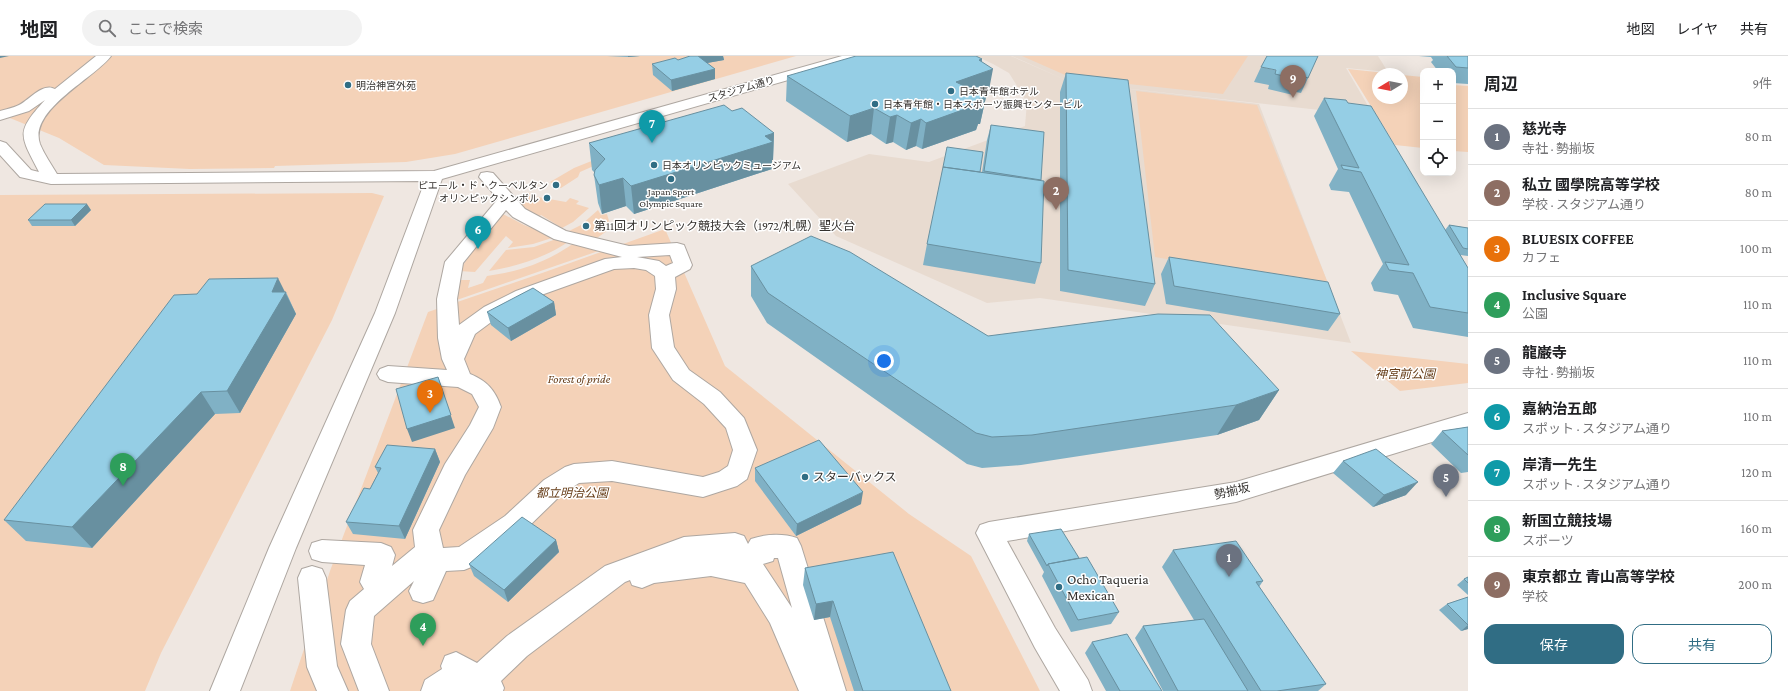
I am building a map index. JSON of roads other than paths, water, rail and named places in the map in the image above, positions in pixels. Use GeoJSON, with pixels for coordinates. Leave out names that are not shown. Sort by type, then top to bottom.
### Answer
{"type":"FeatureCollection","features":[{"type":"Feature","properties":{"kind":"street","name":"スタジアム通り"},"geometry":{"type":"LineString","coordinates":[[0,146],[26,174],[51,179],[434,176],[857,56]]}},
{"type":"Feature","properties":{"kind":"street"},"geometry":{"type":"LineString","coordinates":[[0,116],[14,112],[32,103],[100,58]]}},
{"type":"Feature","properties":{"kind":"street"},"geometry":{"type":"LineString","coordinates":[[51,179],[32,143],[32,130],[35,120],[62,90],[100,58]]}},
{"type":"Feature","properties":{"kind":"street"},"geometry":{"type":"LineString","coordinates":[[225,691],[242,645],[310,481],[386,311],[434,176]]}},
{"type":"Feature","properties":{"kind":"street"},"geometry":{"type":"LineString","coordinates":[[374,691],[356,644],[360,610],[391,582],[433,556],[464,558],[514,524],[553,487],[574,474],[612,471],[703,487],[728,478],[738,472],[745,450],[736,424],[712,398],[681,375],[663,348],[659,315],[666,289],[665,274],[652,265],[634,262],[560,235],[519,213],[487,177]]}},
{"type":"Feature","properties":{"kind":"street"},"geometry":{"type":"LineString","coordinates":[[423,591],[433,556],[426,530],[454,471],[481,428],[490,407],[486,394],[457,369],[449,338],[447,300],[454,262],[500,206],[508,200]]}},
{"type":"Feature","properties":{"kind":"street"},"geometry":{"type":"LineString","coordinates":[[457,369],[466,330],[491,312],[542,287],[612,263],[622,257]]}},
{"type":"Feature","properties":{"kind":"street"},"geometry":{"type":"LineString","coordinates":[[388,374],[457,369]]}},
{"type":"Feature","properties":{"kind":"street","name":"勢揃坂"},"geometry":{"type":"LineString","coordinates":[[1077,691],[1045,638],[989,533],[1236,492],[1468,422]]}},
{"type":"Feature","properties":{"kind":"street"},"geometry":{"type":"LineString","coordinates":[[480,682],[517,646],[615,574],[684,548],[735,544],[742,559],[763,553],[760,547],[788,546],[831,691]]}},
{"type":"Feature","properties":{"kind":"street"},"geometry":{"type":"LineString","coordinates":[[322,551],[381,555],[374,582],[391,582]]}},
{"type":"Feature","properties":{"kind":"street"},"geometry":{"type":"LineString","coordinates":[[436,691],[480,682],[563,619],[650,572],[711,564],[754,573],[782,615],[814,691]]}},
{"type":"Feature","properties":{"kind":"street"},"geometry":{"type":"LineString","coordinates":[[312,578],[322,667],[333,691]]}},
{"type":"Feature","properties":{"kind":"place","name":"明治神宮外苑"},"geometry":{"type":"Point","coordinates":[348,85]}},
{"type":"Feature","properties":{"kind":"place","name":"日本青年館ホテル"},"geometry":{"type":"Point","coordinates":[951,91]}},
{"type":"Feature","properties":{"kind":"place","name":"東京都立 青山高等学校"},"geometry":{"type":"Point","coordinates":[1293,98]}},
{"type":"Feature","properties":{"kind":"place","name":"日本青年館・日本スポーツ振興センタービル"},"geometry":{"type":"Point","coordinates":[875,104]}},
{"type":"Feature","properties":{"kind":"place","name":"岸清一先生"},"geometry":{"type":"Point","coordinates":[652,143]}},
{"type":"Feature","properties":{"kind":"place","name":"日本オリンピックミュージアム"},"geometry":{"type":"Point","coordinates":[654,165]}},
{"type":"Feature","properties":{"kind":"place","name":"Japan Sport Olympic Square"},"geometry":{"type":"Point","coordinates":[671,179]}},
{"type":"Feature","properties":{"kind":"place","name":"ピエール・ド・クーベルタン"},"geometry":{"type":"Point","coordinates":[556,185]}},
{"type":"Feature","properties":{"kind":"place","name":"オリンピックシンボル"},"geometry":{"type":"Point","coordinates":[547,198]}},
{"type":"Feature","properties":{"kind":"place","name":"私立 國學院高等学校"},"geometry":{"type":"Point","coordinates":[1056,210]}},
{"type":"Feature","properties":{"kind":"place","name":"第11回オリンピック競技大会（1972/札幌）聖火台"},"geometry":{"type":"Point","coordinates":[586,226]}},
{"type":"Feature","properties":{"kind":"place","name":"嘉納治五郎"},"geometry":{"type":"Point","coordinates":[478,249]}},
{"type":"Feature","properties":{"kind":"place","name":"BLUESIX COFFEE"},"geometry":{"type":"Point","coordinates":[430,413]}},
{"type":"Feature","properties":{"kind":"place","name":"スターバックス"},"geometry":{"type":"Point","coordinates":[805,477]}},
{"type":"Feature","properties":{"kind":"place","name":"新国立競技場"},"geometry":{"type":"Point","coordinates":[123,486]}},
{"type":"Feature","properties":{"kind":"place","name":"龍巌寺"},"geometry":{"type":"Point","coordinates":[1446,497]}},
{"type":"Feature","properties":{"kind":"place","name":"慈光寺"},"geometry":{"type":"Point","coordinates":[1229,577]}},
{"type":"Feature","properties":{"kind":"place","name":"Ocho Taqueria Mexican"},"geometry":{"type":"Point","coordinates":[1059,587]}},
{"type":"Feature","properties":{"kind":"place","name":"Inclusive Square"},"geometry":{"type":"Point","coordinates":[423,646]}},
{"type":"Feature","properties":{"kind":"park label","name":"神宮前公園"},"geometry":{"type":"Point","coordinates":[1405,374]}},
{"type":"Feature","properties":{"kind":"park label","name":"Forest of pride"},"geometry":{"type":"Point","coordinates":[579,379]}},
{"type":"Feature","properties":{"kind":"park label","name":"都立明治公園"},"geometry":{"type":"Point","coordinates":[572,493]}}]}
